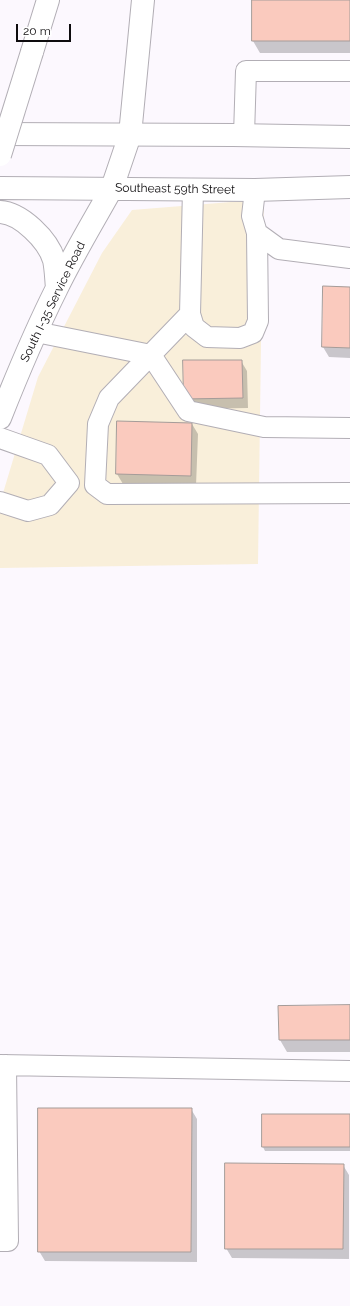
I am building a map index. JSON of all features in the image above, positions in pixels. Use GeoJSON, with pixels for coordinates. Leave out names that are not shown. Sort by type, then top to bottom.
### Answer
{"type":"FeatureCollection","features":[{"type":"Feature","properties":{"kind":"main road"},"geometry":{"type":"LineString","coordinates":[[0,155],[48,0]]}},
{"type":"Feature","properties":{"kind":"main road","name":"South I-35 Service Road"},"geometry":{"type":"LineString","coordinates":[[0,418],[36,332],[57,288],[112,188],[130,135],[143,0]]}},
{"type":"Feature","properties":{"kind":"main road"},"geometry":{"type":"LineString","coordinates":[[0,134],[350,137]]}},
{"type":"Feature","properties":{"kind":"main road","name":"Southeast 59th Street"},"geometry":{"type":"LineString","coordinates":[[0,188],[255,190],[350,187]]}},
{"type":"Feature","properties":{"kind":"main road"},"geometry":{"type":"LineString","coordinates":[[0,212],[5,212],[25,221],[42,238],[54,259],[57,288]]}},
{"type":"Feature","properties":{"kind":"street"},"geometry":{"type":"LineString","coordinates":[[244,135],[246,71],[350,71]]}},
{"type":"Feature","properties":{"kind":"street"},"geometry":{"type":"LineString","coordinates":[[193,189],[190,314],[194,327],[207,336],[240,338],[253,333],[258,321],[257,233],[252,216],[255,190]]}},
{"type":"Feature","properties":{"kind":"street"},"geometry":{"type":"LineString","coordinates":[[257,233],[279,249],[350,258]]}},
{"type":"Feature","properties":{"kind":"street"},"geometry":{"type":"LineString","coordinates":[[95,485],[98,424],[109,398],[190,314]]}},
{"type":"Feature","properties":{"kind":"street"},"geometry":{"type":"LineString","coordinates":[[36,332],[150,355],[188,411],[264,427],[350,428]]}},
{"type":"Feature","properties":{"kind":"street"},"geometry":{"type":"LineString","coordinates":[[0,438],[48,455],[69,482],[95,485],[107,494],[350,493]]}},
{"type":"Feature","properties":{"kind":"street"},"geometry":{"type":"LineString","coordinates":[[0,502],[28,511],[50,505],[69,482]]}},
{"type":"Feature","properties":{"kind":"street"},"geometry":{"type":"LineString","coordinates":[[0,1241],[8,1241],[3,1065],[350,1070]]}},
{"type":"Feature","properties":{"kind":"shaded area"},"geometry":{"type":"Polygon","coordinates":[[[231,202],[264,202],[258,564],[0,568],[0,503],[38,377],[102,253],[132,210],[231,202]]]}},
{"type":"Feature","properties":{"kind":"building"},"geometry":{"type":"Polygon","coordinates":[[[252,0],[350,0],[350,41],[252,41],[252,0]]]}},
{"type":"Feature","properties":{"kind":"building"},"geometry":{"type":"Polygon","coordinates":[[[323,286],[350,287],[350,348],[322,347],[323,286]]]}},
{"type":"Feature","properties":{"kind":"building"},"geometry":{"type":"Polygon","coordinates":[[[183,360],[242,360],[243,398],[184,399],[183,360]]]}},
{"type":"Feature","properties":{"kind":"building"},"geometry":{"type":"Polygon","coordinates":[[[117,421],[192,423],[191,476],[116,474],[117,421]]]}},
{"type":"Feature","properties":{"kind":"building"},"geometry":{"type":"Polygon","coordinates":[[[350,1005],[350,1040],[279,1040],[278,1006],[350,1005]]]}},
{"type":"Feature","properties":{"kind":"building"},"geometry":{"type":"Polygon","coordinates":[[[38,1108],[192,1108],[191,1252],[38,1252],[38,1108]]]}},
{"type":"Feature","properties":{"kind":"building"},"geometry":{"type":"Polygon","coordinates":[[[262,1114],[350,1114],[350,1147],[262,1147],[262,1114]]]}},
{"type":"Feature","properties":{"kind":"building"},"geometry":{"type":"Polygon","coordinates":[[[225,1163],[344,1164],[343,1249],[225,1249],[225,1163]]]}}]}
